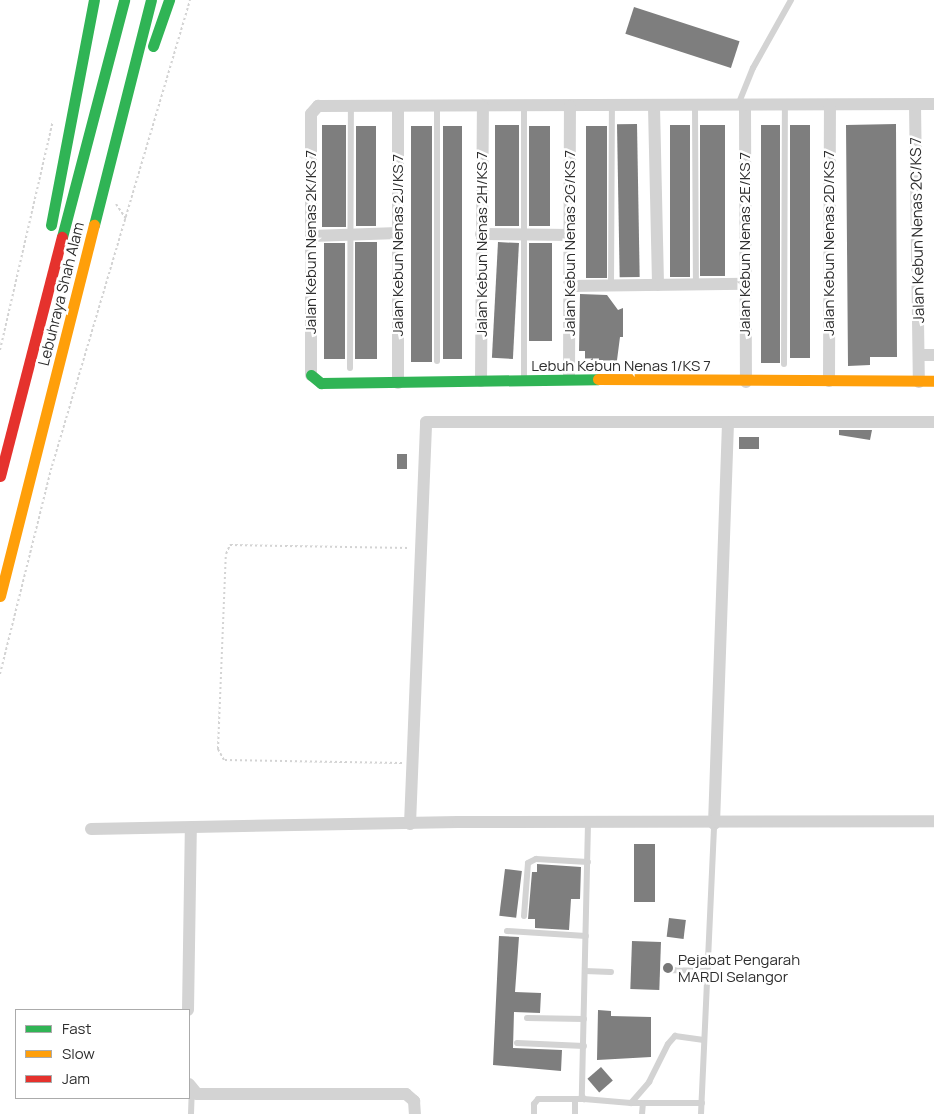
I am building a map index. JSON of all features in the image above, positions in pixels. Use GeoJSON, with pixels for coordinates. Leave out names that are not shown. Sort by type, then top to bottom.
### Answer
{"type":"FeatureCollection","features":[{"type":"Feature","properties":{"kind":"main road"},"geometry":{"type":"LineString","coordinates":[[4,461],[94,0]]}},
{"type":"Feature","properties":{"kind":"main road","name":"Lebuhraya Shah Alam"},"geometry":{"type":"LineString","coordinates":[[0,475],[124,0]]}},
{"type":"Feature","properties":{"kind":"main road","name":"Lebuhraya Shah Alam"},"geometry":{"type":"LineString","coordinates":[[0,596],[151,0]]}},
{"type":"Feature","properties":{"kind":"main road"},"geometry":{"type":"LineString","coordinates":[[78,288],[109,194],[133,105],[168,0]]}},
{"type":"Feature","properties":{"kind":"main road","name":"Lebuh Kebun Nenas 1/KS 7"},"geometry":{"type":"LineString","coordinates":[[311,375],[321,383],[524,380],[934,382]]}},
{"type":"Feature","properties":{"kind":"main road"},"geometry":{"type":"LineString","coordinates":[[0,611],[8,565]]}},
{"type":"Feature","properties":{"kind":"street"},"geometry":{"type":"LineString","coordinates":[[351,107],[654,107],[934,104]]}},
{"type":"Feature","properties":{"kind":"street","name":"Jalan Kebun Nenas 2D/KS 7"},"geometry":{"type":"LineString","coordinates":[[829,382],[830,105]]}},
{"type":"Feature","properties":{"kind":"street","name":"Jalan Kebun Nenas 2C/KS 7"},"geometry":{"type":"LineString","coordinates":[[915,105],[919,382]]}},
{"type":"Feature","properties":{"kind":"street","name":"Jalan Kebun Nenas 2J/KS 7"},"geometry":{"type":"LineString","coordinates":[[398,106],[398,383]]}},
{"type":"Feature","properties":{"kind":"street","name":"Jalan Kebun Nenas 2G/KS 7"},"geometry":{"type":"LineString","coordinates":[[569,380],[570,106]]}},
{"type":"Feature","properties":{"kind":"street","name":"Jalan Kebun Nenas 2E/KS 7"},"geometry":{"type":"LineString","coordinates":[[741,106],[746,382]]}},
{"type":"Feature","properties":{"kind":"street","name":"Jalan Kebun Nenas 2K/KS 7"},"geometry":{"type":"LineString","coordinates":[[311,375],[314,109],[351,107]]}},
{"type":"Feature","properties":{"kind":"street","name":"Jalan Kebun Nenas 2H/KS 7"},"geometry":{"type":"LineString","coordinates":[[481,381],[483,107]]}},
{"type":"Feature","properties":{"kind":"street"},"geometry":{"type":"LineString","coordinates":[[654,107],[658,285]]}},
{"type":"Feature","properties":{"kind":"street"},"geometry":{"type":"LineString","coordinates":[[312,236],[398,233]]}},
{"type":"Feature","properties":{"kind":"street"},"geometry":{"type":"LineString","coordinates":[[481,234],[570,235]]}},
{"type":"Feature","properties":{"kind":"street"},"geometry":{"type":"LineString","coordinates":[[569,286],[745,284]]}},
{"type":"Feature","properties":{"kind":"street"},"geometry":{"type":"LineString","coordinates":[[919,355],[934,355]]}},
{"type":"Feature","properties":{"kind":"street"},"geometry":{"type":"LineString","coordinates":[[410,824],[425,426],[428,422],[934,422]]}},
{"type":"Feature","properties":{"kind":"street"},"geometry":{"type":"LineString","coordinates":[[714,824],[728,422]]}},
{"type":"Feature","properties":{"kind":"street"},"geometry":{"type":"LineString","coordinates":[[91,829],[191,829],[410,824],[934,822]]}},
{"type":"Feature","properties":{"kind":"street"},"geometry":{"type":"LineString","coordinates":[[188,1009],[191,829]]}},
{"type":"Feature","properties":{"kind":"street"},"geometry":{"type":"LineString","coordinates":[[191,1088],[197,1094],[406,1094],[414,1101],[415,1114]]}},
{"type":"Feature","properties":{"kind":"lane"},"geometry":{"type":"LineString","coordinates":[[741,106],[754,68],[791,0]]}},
{"type":"Feature","properties":{"kind":"lane"},"geometry":{"type":"LineString","coordinates":[[784,364],[785,105]]}},
{"type":"Feature","properties":{"kind":"lane"},"geometry":{"type":"LineString","coordinates":[[436,106],[437,361]]}},
{"type":"Feature","properties":{"kind":"lane"},"geometry":{"type":"LineString","coordinates":[[524,106],[524,380]]}},
{"type":"Feature","properties":{"kind":"lane"},"geometry":{"type":"LineString","coordinates":[[610,285],[612,106]]}},
{"type":"Feature","properties":{"kind":"lane"},"geometry":{"type":"LineString","coordinates":[[695,106],[696,284]]}},
{"type":"Feature","properties":{"kind":"lane"},"geometry":{"type":"LineString","coordinates":[[350,368],[351,107]]}},
{"type":"Feature","properties":{"kind":"lane"},"geometry":{"type":"LineString","coordinates":[[584,1099],[588,823]]}},
{"type":"Feature","properties":{"kind":"lane"},"geometry":{"type":"LineString","coordinates":[[702,1114],[714,824]]}},
{"type":"Feature","properties":{"kind":"lane"},"geometry":{"type":"LineString","coordinates":[[524,916],[528,863],[536,859],[588,862]]}},
{"type":"Feature","properties":{"kind":"lane"},"geometry":{"type":"LineString","coordinates":[[507,931],[586,936]]}},
{"type":"Feature","properties":{"kind":"lane"},"geometry":{"type":"LineString","coordinates":[[665,970],[707,971]]}},
{"type":"Feature","properties":{"kind":"lane"},"geometry":{"type":"LineString","coordinates":[[585,971],[611,972]]}},
{"type":"Feature","properties":{"kind":"lane"},"geometry":{"type":"LineString","coordinates":[[527,1018],[584,1019]]}},
{"type":"Feature","properties":{"kind":"lane"},"geometry":{"type":"LineString","coordinates":[[631,1103],[649,1082],[668,1044],[675,1036],[704,1040]]}},
{"type":"Feature","properties":{"kind":"lane"},"geometry":{"type":"LineString","coordinates":[[517,1043],[584,1046]]}},
{"type":"Feature","properties":{"kind":"lane"},"geometry":{"type":"LineString","coordinates":[[191,1088],[191,1114]]}},
{"type":"Feature","properties":{"kind":"lane"},"geometry":{"type":"LineString","coordinates":[[534,1114],[534,1104],[538,1099],[584,1099],[631,1103],[702,1103]]}},
{"type":"Feature","properties":{"kind":"lane"},"geometry":{"type":"LineString","coordinates":[[575,1099],[575,1114]]}},
{"type":"Feature","properties":{"kind":"lane"},"geometry":{"type":"LineString","coordinates":[[642,1114],[643,1103]]}},
{"type":"Feature","properties":{"kind":"path"},"geometry":{"type":"LineString","coordinates":[[0,674],[52,466],[190,0]]}},
{"type":"Feature","properties":{"kind":"path"},"geometry":{"type":"LineString","coordinates":[[0,350],[54,116]]}},
{"type":"Feature","properties":{"kind":"path"},"geometry":{"type":"LineString","coordinates":[[109,194],[126,219]]}},
{"type":"Feature","properties":{"kind":"path"},"geometry":{"type":"LineString","coordinates":[[412,763],[224,760],[218,749],[226,554],[230,545],[420,548]]}},
{"type":"Feature","properties":{"kind":"building"},"geometry":{"type":"Polygon","coordinates":[[[634,7],[740,41],[731,68],[625,34],[634,7]]]}},
{"type":"Feature","properties":{"kind":"building"},"geometry":{"type":"Polygon","coordinates":[[[617,124],[637,124],[640,277],[620,277],[617,124]]]}},
{"type":"Feature","properties":{"kind":"building"},"geometry":{"type":"Polygon","coordinates":[[[896,124],[897,357],[870,357],[870,365],[848,366],[846,125],[896,124]]]}},
{"type":"Feature","properties":{"kind":"building"},"geometry":{"type":"Polygon","coordinates":[[[322,125],[346,125],[346,227],[322,227],[322,125]]]}},
{"type":"Feature","properties":{"kind":"building"},"geometry":{"type":"Polygon","coordinates":[[[495,125],[519,125],[519,226],[495,226],[495,125]]]}},
{"type":"Feature","properties":{"kind":"building"},"geometry":{"type":"Polygon","coordinates":[[[670,125],[690,125],[690,277],[670,277],[670,125]]]}},
{"type":"Feature","properties":{"kind":"building"},"geometry":{"type":"Polygon","coordinates":[[[700,125],[725,125],[725,276],[700,276],[700,125]]]}},
{"type":"Feature","properties":{"kind":"building"},"geometry":{"type":"Polygon","coordinates":[[[761,125],[780,125],[780,363],[761,363],[761,125]]]}},
{"type":"Feature","properties":{"kind":"building"},"geometry":{"type":"Polygon","coordinates":[[[790,125],[810,125],[810,358],[790,358],[790,125]]]}},
{"type":"Feature","properties":{"kind":"building"},"geometry":{"type":"Polygon","coordinates":[[[356,126],[376,126],[376,226],[356,226],[356,126]]]}},
{"type":"Feature","properties":{"kind":"building"},"geometry":{"type":"Polygon","coordinates":[[[411,126],[432,126],[432,362],[411,362],[411,126]]]}},
{"type":"Feature","properties":{"kind":"building"},"geometry":{"type":"Polygon","coordinates":[[[443,126],[462,126],[462,359],[443,359],[443,126]]]}},
{"type":"Feature","properties":{"kind":"building"},"geometry":{"type":"Polygon","coordinates":[[[529,126],[550,126],[550,226],[529,226],[529,126]]]}},
{"type":"Feature","properties":{"kind":"building"},"geometry":{"type":"Polygon","coordinates":[[[586,126],[607,126],[607,278],[586,278],[586,126]]]}},
{"type":"Feature","properties":{"kind":"building"},"geometry":{"type":"Polygon","coordinates":[[[355,242],[377,242],[377,359],[355,359],[355,242]]]}},
{"type":"Feature","properties":{"kind":"building"},"geometry":{"type":"Polygon","coordinates":[[[498,242],[519,243],[513,359],[492,358],[498,242]]]}},
{"type":"Feature","properties":{"kind":"building"},"geometry":{"type":"Polygon","coordinates":[[[324,243],[345,243],[345,359],[324,359],[324,243]]]}},
{"type":"Feature","properties":{"kind":"building"},"geometry":{"type":"Polygon","coordinates":[[[529,243],[552,243],[552,341],[529,341],[529,243]]]}},
{"type":"Feature","properties":{"kind":"building"},"geometry":{"type":"Polygon","coordinates":[[[580,294],[607,295],[618,310],[623,308],[623,337],[620,337],[616,368],[603,368],[603,360],[585,360],[585,351],[579,351],[580,294]]]}},
{"type":"Feature","properties":{"kind":"building"},"geometry":{"type":"Polygon","coordinates":[[[839,430],[872,430],[870,440],[839,435],[839,430]]]}},
{"type":"Feature","properties":{"kind":"building"},"geometry":{"type":"Polygon","coordinates":[[[739,437],[759,437],[759,449],[739,449],[739,437]]]}},
{"type":"Feature","properties":{"kind":"building"},"geometry":{"type":"Polygon","coordinates":[[[397,454],[407,454],[407,469],[397,469],[397,454]]]}},
{"type":"Feature","properties":{"kind":"building"},"geometry":{"type":"Polygon","coordinates":[[[634,844],[655,844],[655,902],[634,902],[634,844]]]}},
{"type":"Feature","properties":{"kind":"building"},"geometry":{"type":"Polygon","coordinates":[[[537,864],[581,867],[580,899],[571,899],[569,930],[535,928],[535,919],[528,919],[532,872],[537,872],[537,864]]]}},
{"type":"Feature","properties":{"kind":"building"},"geometry":{"type":"Polygon","coordinates":[[[505,869],[522,871],[516,918],[499,916],[505,869]]]}},
{"type":"Feature","properties":{"kind":"building"},"geometry":{"type":"Polygon","coordinates":[[[669,918],[686,920],[684,939],[667,937],[669,918]]]}},
{"type":"Feature","properties":{"kind":"building"},"geometry":{"type":"Polygon","coordinates":[[[499,936],[519,937],[515,992],[541,993],[540,1013],[514,1012],[513,1048],[562,1050],[561,1071],[493,1065],[499,936]]]}},
{"type":"Feature","properties":{"kind":"building"},"geometry":{"type":"Polygon","coordinates":[[[632,941],[661,942],[659,990],[630,989],[632,941]]]}},
{"type":"Feature","properties":{"kind":"building"},"geometry":{"type":"Polygon","coordinates":[[[598,1010],[611,1011],[611,1016],[651,1017],[651,1057],[597,1060],[598,1010]]]}},
{"type":"Feature","properties":{"kind":"building"},"geometry":{"type":"Polygon","coordinates":[[[601,1067],[613,1081],[599,1092],[587,1079],[601,1067]]]}},
{"type":"Feature","properties":{"kind":"traffic: fast"},"geometry":{"type":"LineString","coordinates":[[51,225],[94,0]]}},
{"type":"Feature","properties":{"kind":"traffic: fast"},"geometry":{"type":"LineString","coordinates":[[62,237],[124,0]]}},
{"type":"Feature","properties":{"kind":"traffic: fast"},"geometry":{"type":"LineString","coordinates":[[94,225],[151,0]]}},
{"type":"Feature","properties":{"kind":"traffic: fast"},"geometry":{"type":"LineString","coordinates":[[153,46],[169,0]]}},
{"type":"Feature","properties":{"kind":"traffic: fast"},"geometry":{"type":"LineString","coordinates":[[311,375],[321,383],[598,379]]}},
{"type":"Feature","properties":{"kind":"traffic: slow"},"geometry":{"type":"LineString","coordinates":[[0,596],[94,225]]}},
{"type":"Feature","properties":{"kind":"traffic: slow"},"geometry":{"type":"LineString","coordinates":[[598,379],[934,381]]}},
{"type":"Feature","properties":{"kind":"traffic: jam"},"geometry":{"type":"LineString","coordinates":[[0,476],[62,237]]}},
{"type":"Feature","properties":{"kind":"place","name":"Pejabat Pengarah MARDI Selangor"},"geometry":{"type":"Point","coordinates":[668,968]}}]}
